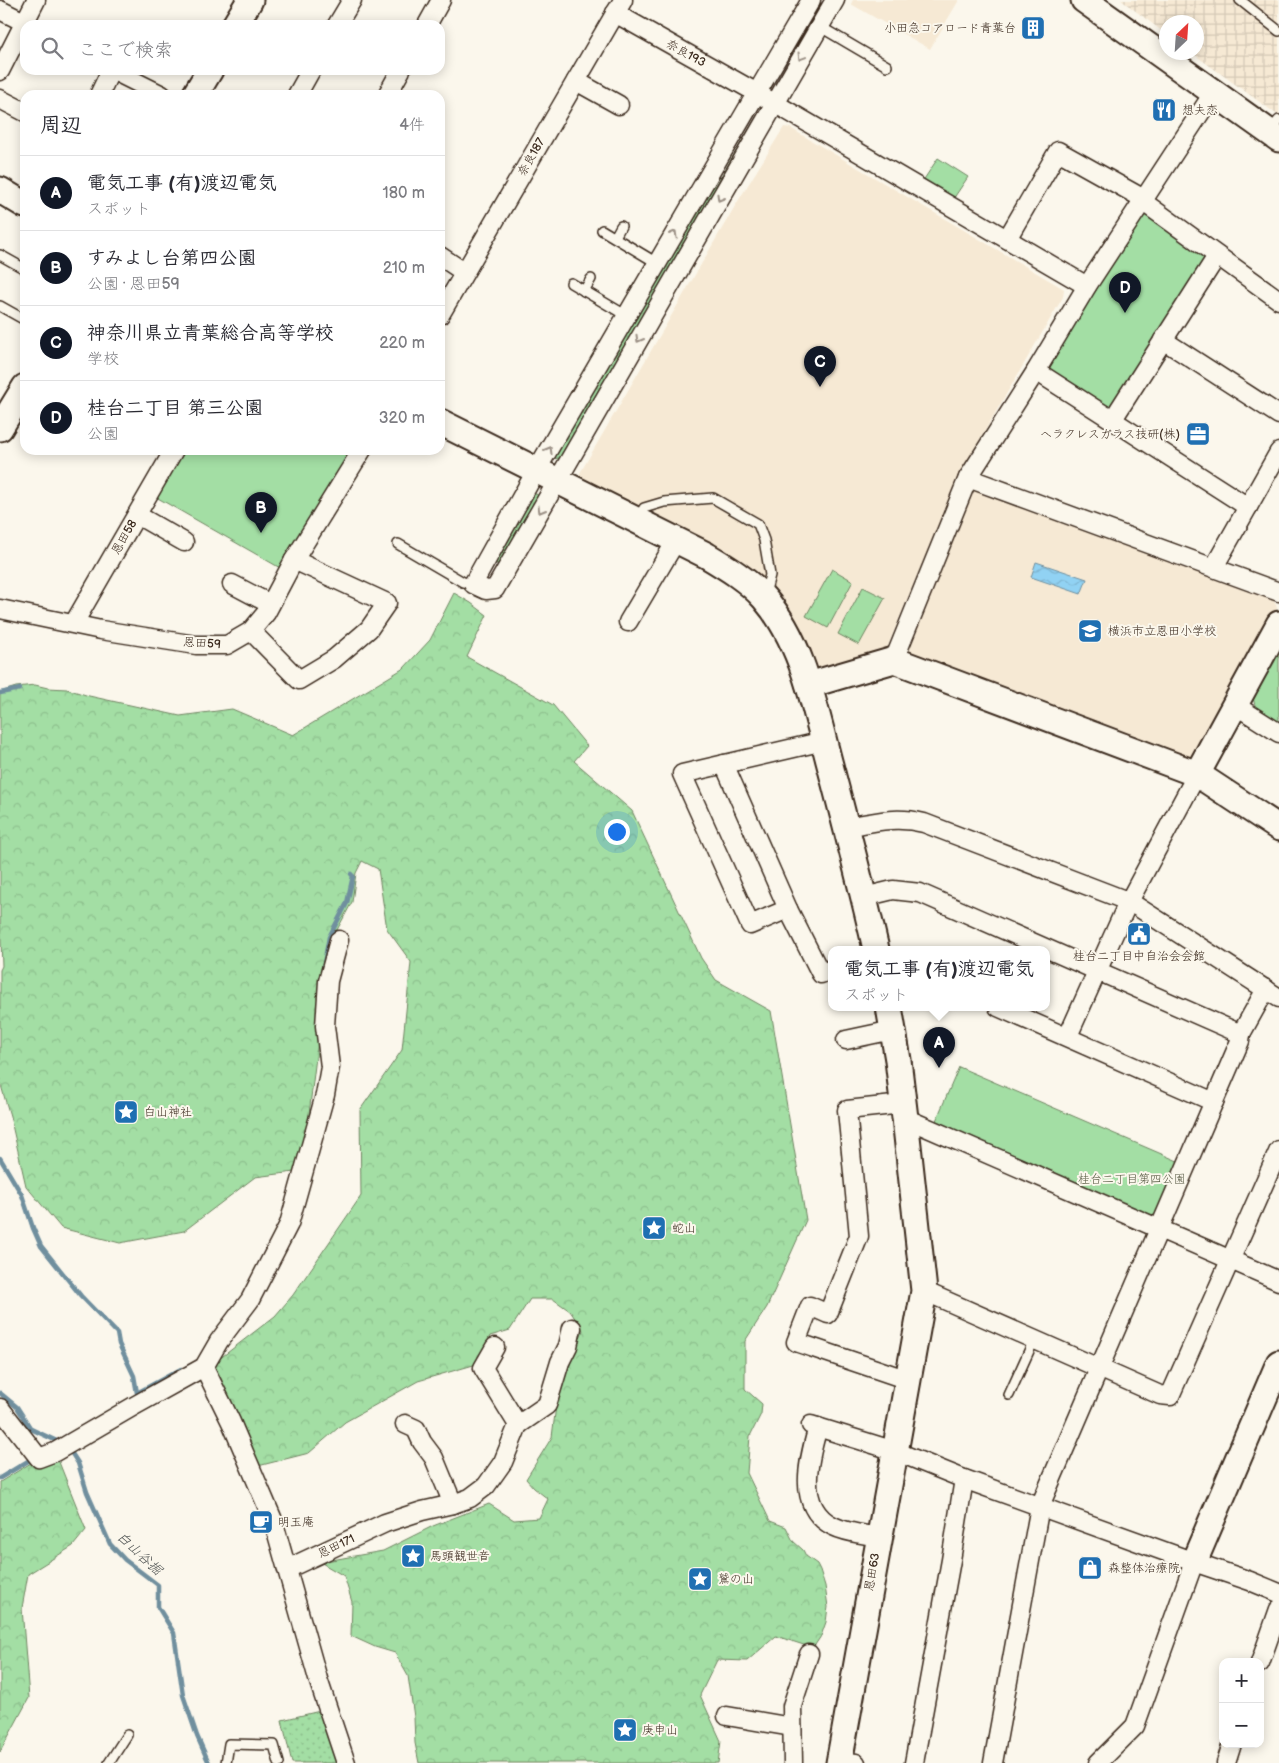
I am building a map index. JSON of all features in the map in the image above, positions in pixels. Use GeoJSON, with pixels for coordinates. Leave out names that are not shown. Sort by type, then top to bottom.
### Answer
{"type":"FeatureCollection","features":[{"type":"Feature","properties":{"kind":"street"},"geometry":{"type":"LineString","coordinates":[[28,20],[36,0]]}},
{"type":"Feature","properties":{"kind":"street"},"geometry":{"type":"LineString","coordinates":[[238,20],[250,0]]}},
{"type":"Feature","properties":{"kind":"street"},"geometry":{"type":"LineString","coordinates":[[340,20],[352,0]]}},
{"type":"Feature","properties":{"kind":"street"},"geometry":{"type":"LineString","coordinates":[[430,20],[441,0]]}},
{"type":"Feature","properties":{"kind":"street"},"geometry":{"type":"LineString","coordinates":[[811,0],[627,316],[547,476],[495,589],[486,590],[473,584],[547,476],[835,0]]}},
{"type":"Feature","properties":{"kind":"street"},"geometry":{"type":"LineString","coordinates":[[1084,0],[1214,92],[1276,130]]}},
{"type":"Feature","properties":{"kind":"street","name":"奈良193"},"geometry":{"type":"LineString","coordinates":[[619,6],[756,93],[1087,286]]}},
{"type":"Feature","properties":{"kind":"street","name":"奈良187"},"geometry":{"type":"LineString","coordinates":[[445,306],[619,6]]}},
{"type":"Feature","properties":{"kind":"street"},"geometry":{"type":"LineString","coordinates":[[0,10],[20,20]]}},
{"type":"Feature","properties":{"kind":"street"},"geometry":{"type":"LineString","coordinates":[[0,71],[20,36]]}},
{"type":"Feature","properties":{"kind":"street"},"geometry":{"type":"LineString","coordinates":[[101,90],[109,75]]}},
{"type":"Feature","properties":{"kind":"street"},"geometry":{"type":"LineString","coordinates":[[121,75],[152,90]]}},
{"type":"Feature","properties":{"kind":"street"},"geometry":{"type":"LineString","coordinates":[[198,90],[207,75]]}},
{"type":"Feature","properties":{"kind":"street"},"geometry":{"type":"LineString","coordinates":[[300,90],[308,75]]}},
{"type":"Feature","properties":{"kind":"street"},"geometry":{"type":"LineString","coordinates":[[389,90],[398,75]]}},
{"type":"Feature","properties":{"kind":"street"},"geometry":{"type":"LineString","coordinates":[[576,81],[619,105]]}},
{"type":"Feature","properties":{"kind":"street"},"geometry":{"type":"LineString","coordinates":[[894,660],[968,478],[1087,286],[1214,92]]}},
{"type":"Feature","properties":{"kind":"street"},"geometry":{"type":"LineString","coordinates":[[0,100],[20,110]]}},
{"type":"Feature","properties":{"kind":"street"},"geometry":{"type":"LineString","coordinates":[[1007,239],[1058,152],[1143,200],[1279,300]]}},
{"type":"Feature","properties":{"kind":"street"},"geometry":{"type":"LineString","coordinates":[[0,190],[20,202]]}},
{"type":"Feature","properties":{"kind":"street"},"geometry":{"type":"LineString","coordinates":[[1113,419],[1217,256]]}},
{"type":"Feature","properties":{"kind":"street"},"geometry":{"type":"LineString","coordinates":[[445,259],[464,272]]}},
{"type":"Feature","properties":{"kind":"street"},"geometry":{"type":"LineString","coordinates":[[1163,340],[1279,415]]}},
{"type":"Feature","properties":{"kind":"street"},"geometry":{"type":"LineString","coordinates":[[1036,371],[1248,507]]}},
{"type":"Feature","properties":{"kind":"street"},"geometry":{"type":"LineString","coordinates":[[1,426],[20,395]]}},
{"type":"Feature","properties":{"kind":"street"},"geometry":{"type":"LineString","coordinates":[[445,425],[720,563],[764,597],[786,630],[809,685],[847,827],[875,946]]}},
{"type":"Feature","properties":{"kind":"street"},"geometry":{"type":"LineString","coordinates":[[1214,567],[1279,452]]}},
{"type":"Feature","properties":{"kind":"street","name":"恩田58"},"geometry":{"type":"LineString","coordinates":[[74,623],[171,455]]}},
{"type":"Feature","properties":{"kind":"street","name":"恩田59"},"geometry":{"type":"LineString","coordinates":[[0,609],[101,630],[196,645],[227,645],[251,631],[266,613],[294,560],[359,455]]}},
{"type":"Feature","properties":{"kind":"street"},"geometry":{"type":"LineString","coordinates":[[968,478],[1279,592]]}},
{"type":"Feature","properties":{"kind":"street"},"geometry":{"type":"LineString","coordinates":[[137,515],[184,542]]}},
{"type":"Feature","properties":{"kind":"street"},"geometry":{"type":"LineString","coordinates":[[628,613],[676,541]]}},
{"type":"Feature","properties":{"kind":"street"},"geometry":{"type":"LineString","coordinates":[[251,631],[299,680],[334,659],[369,629],[387,603],[294,560]]}},
{"type":"Feature","properties":{"kind":"street"},"geometry":{"type":"LineString","coordinates":[[232,584],[270,604]]}},
{"type":"Feature","properties":{"kind":"street"},"geometry":{"type":"LineString","coordinates":[[1068,1036],[1130,902],[1279,624]]}},
{"type":"Feature","properties":{"kind":"street"},"geometry":{"type":"LineString","coordinates":[[809,685],[894,660],[1198,774],[1279,828]]}},
{"type":"Feature","properties":{"kind":"street"},"geometry":{"type":"LineString","coordinates":[[1235,705],[1279,733]]}},
{"type":"Feature","properties":{"kind":"street"},"geometry":{"type":"LineString","coordinates":[[788,909],[750,925],[682,774],[824,741]]}},
{"type":"Feature","properties":{"kind":"street"},"geometry":{"type":"LineString","coordinates":[[724,764],[788,909],[821,974],[828,971]]}},
{"type":"Feature","properties":{"kind":"street"},"geometry":{"type":"LineString","coordinates":[[847,827],[891,819],[908,819],[924,823],[1130,902],[1272,994],[1241,1034],[1240,1041],[1040,1506],[993,1763]]}},
{"type":"Feature","properties":{"kind":"street"},"geometry":{"type":"LineString","coordinates":[[864,896],[893,890],[920,893],[1042,946]]}},
{"type":"Feature","properties":{"kind":"street"},"geometry":{"type":"LineString","coordinates":[[0,1408],[39,1458],[55,1452],[204,1367],[219,1341],[250,1300],[289,1224],[325,1096],[330,1067],[325,1026],[328,981],[339,940]]}},
{"type":"Feature","properties":{"kind":"street"},"geometry":{"type":"LineString","coordinates":[[1050,950],[1241,1034]]}},
{"type":"Feature","properties":{"kind":"street"},"geometry":{"type":"LineString","coordinates":[[1008,1011],[1214,1102]]}},
{"type":"Feature","properties":{"kind":"street"},"geometry":{"type":"LineString","coordinates":[[853,1034],[891,1018]]}},
{"type":"Feature","properties":{"kind":"street","name":"恩田63"},"geometry":{"type":"LineString","coordinates":[[845,1762],[878,1537],[924,1291],[904,1111],[891,1018]]}},
{"type":"Feature","properties":{"kind":"street"},"geometry":{"type":"LineString","coordinates":[[908,1380],[796,1342],[810,1306],[828,1314],[859,1236],[847,1110],[904,1111],[1279,1281]]}},
{"type":"Feature","properties":{"kind":"street"},"geometry":{"type":"LineString","coordinates":[[924,1291],[1160,1395],[1170,1396],[1279,1150]]}},
{"type":"Feature","properties":{"kind":"street"},"geometry":{"type":"LineString","coordinates":[[495,1347],[483,1368],[518,1425],[547,1405],[560,1362],[568,1346],[572,1328]]}},
{"type":"Feature","properties":{"kind":"street"},"geometry":{"type":"LineString","coordinates":[[1098,1763],[1135,1726],[1194,1562],[1279,1363]]}},
{"type":"Feature","properties":{"kind":"street"},"geometry":{"type":"LineString","coordinates":[[204,1367],[231,1422],[273,1520],[318,1679],[346,1763]]}},
{"type":"Feature","properties":{"kind":"street"},"geometry":{"type":"LineString","coordinates":[[405,1424],[416,1429],[422,1442],[434,1458],[453,1504]]}},
{"type":"Feature","properties":{"kind":"street","name":"恩田171"},"geometry":{"type":"LineString","coordinates":[[286,1569],[385,1523],[470,1498],[486,1486],[504,1462],[518,1425]]}},
{"type":"Feature","properties":{"kind":"street"},"geometry":{"type":"LineString","coordinates":[[878,1537],[834,1526],[818,1513],[810,1497],[807,1470],[815,1426],[895,1451],[964,1479],[1279,1593]]}},
{"type":"Feature","properties":{"kind":"street"},"geometry":{"type":"LineString","coordinates":[[914,1763],[964,1479]]}},
{"type":"Feature","properties":{"kind":"street"},"geometry":{"type":"LineString","coordinates":[[1262,1658],[1279,1608]]}},
{"type":"Feature","properties":{"kind":"street"},"geometry":{"type":"LineString","coordinates":[[793,1763],[792,1706],[809,1654]]}},
{"type":"Feature","properties":{"kind":"street"},"geometry":{"type":"LineString","coordinates":[[727,1716],[792,1727]]}},
{"type":"Feature","properties":{"kind":"street"},"geometry":{"type":"LineString","coordinates":[[1226,1763],[1231,1748]]}},
{"type":"Feature","properties":{"kind":"lane"},"geometry":{"type":"LineString","coordinates":[[1240,0],[1279,31]]}},
{"type":"Feature","properties":{"kind":"lane"},"geometry":{"type":"LineString","coordinates":[[819,26],[874,63],[887,66]]}},
{"type":"Feature","properties":{"kind":"lane"},"geometry":{"type":"LineString","coordinates":[[615,237],[622,226]]}},
{"type":"Feature","properties":{"kind":"lane"},"geometry":{"type":"LineString","coordinates":[[602,230],[658,263]]}},
{"type":"Feature","properties":{"kind":"lane"},"geometry":{"type":"LineString","coordinates":[[0,255],[20,266]]}},
{"type":"Feature","properties":{"kind":"lane"},"geometry":{"type":"LineString","coordinates":[[584,291],[591,279]]}},
{"type":"Feature","properties":{"kind":"lane"},"geometry":{"type":"LineString","coordinates":[[571,283],[627,316]]}},
{"type":"Feature","properties":{"kind":"lane"},"geometry":{"type":"LineString","coordinates":[[0,306],[20,317]]}},
{"type":"Feature","properties":{"kind":"lane"},"geometry":{"type":"LineString","coordinates":[[637,521],[644,508],[664,502],[696,498],[713,498],[738,511],[758,524],[764,540],[770,576],[764,597]]}},
{"type":"Feature","properties":{"kind":"lane"},"geometry":{"type":"LineString","coordinates":[[398,544],[463,582],[473,584]]}},
{"type":"Feature","properties":{"kind":"lane"},"geometry":{"type":"LineString","coordinates":[[1009,1395],[1034,1340]]}},
{"type":"Feature","properties":{"kind":"lane"},"geometry":{"type":"LineString","coordinates":[[109,1763],[128,1735]]}},
{"type":"Feature","properties":{"kind":"lane"},"geometry":{"type":"LineString","coordinates":[[226,1763],[229,1744],[274,1745],[279,1763]]}},
{"type":"Feature","properties":{"kind":"shaded area"},"geometry":{"type":"Polygon","coordinates":[[[853,0],[959,0],[930,49],[851,4],[853,0]]]}},
{"type":"Feature","properties":{"kind":"shaded area"},"geometry":{"type":"Polygon","coordinates":[[[1121,0],[1279,0],[1279,116],[1202,60],[1204,60],[1204,15],[1159,15],[1159,29],[1121,0]]]}},
{"type":"Feature","properties":{"kind":"shaded area"},"geometry":{"type":"Polygon","coordinates":[[[784,127],[790,128],[1064,289],[1063,297],[958,477],[885,653],[822,672],[813,667],[798,625],[774,590],[743,563],[644,508],[576,480],[735,206],[784,127]]]}},
{"type":"Feature","properties":{"kind":"shaded area","name":"横浜市立恩田小学校"},"geometry":{"type":"Polygon","coordinates":[[[978,488],[1273,598],[1277,608],[1197,754],[1185,759],[908,654],[968,493],[978,488]]]}},
{"type":"Feature","properties":{"kind":"green space"},"geometry":{"type":"Polygon","coordinates":[[[758,114],[760,116],[614,374],[599,389],[561,457],[558,459],[554,458],[704,195],[716,185],[758,114]]]}},
{"type":"Feature","properties":{"kind":"green space"},"geometry":{"type":"Polygon","coordinates":[[[938,158],[968,177],[949,205],[919,187],[938,158]]]}},
{"type":"Feature","properties":{"kind":"green space"},"geometry":{"type":"Polygon","coordinates":[[[1141,208],[1207,256],[1110,412],[1044,371],[1141,208]]]}},
{"type":"Feature","properties":{"kind":"green space"},"geometry":{"type":"Polygon","coordinates":[[[180,455],[348,455],[282,569],[156,497],[180,455]]]}},
{"type":"Feature","properties":{"kind":"green space"},"geometry":{"type":"Polygon","coordinates":[[[532,494],[539,496],[501,564],[496,564],[495,561],[532,494]]]}},
{"type":"Feature","properties":{"kind":"green space"},"geometry":{"type":"Polygon","coordinates":[[[832,569],[853,581],[828,628],[806,616],[832,569]]]}},
{"type":"Feature","properties":{"kind":"green space"},"geometry":{"type":"Polygon","coordinates":[[[863,587],[885,598],[859,645],[838,634],[863,587]]]}},
{"type":"Feature","properties":{"kind":"green space"},"geometry":{"type":"Polygon","coordinates":[[[454,593],[487,615],[467,657],[553,705],[587,746],[574,761],[632,811],[701,958],[716,980],[771,1011],[806,1220],[767,1307],[745,1341],[745,1389],[762,1404],[761,1414],[750,1436],[747,1473],[770,1521],[786,1527],[793,1541],[803,1550],[806,1556],[817,1564],[825,1586],[828,1607],[826,1622],[821,1636],[813,1648],[776,1636],[747,1661],[717,1660],[700,1695],[721,1741],[718,1763],[419,1763],[408,1676],[395,1653],[375,1647],[351,1636],[352,1602],[344,1576],[320,1562],[383,1551],[433,1526],[489,1504],[514,1520],[539,1518],[548,1499],[526,1479],[552,1437],[557,1398],[583,1330],[570,1311],[553,1299],[530,1299],[510,1330],[490,1336],[477,1364],[418,1381],[345,1422],[309,1453],[258,1466],[214,1363],[275,1316],[293,1295],[361,1196],[360,1110],[402,1050],[411,962],[387,929],[378,869],[362,861],[356,873],[352,902],[330,943],[302,1171],[255,1177],[184,1231],[120,1243],[61,1228],[26,1186],[0,1082],[0,970],[2,966],[0,915],[0,692],[16,687],[35,685],[67,689],[89,696],[180,716],[232,709],[293,735],[404,668],[430,640],[454,593]]]}},
{"type":"Feature","properties":{"kind":"green space"},"geometry":{"type":"Polygon","coordinates":[[[1279,645],[1279,724],[1256,709],[1253,698],[1279,645]]]}},
{"type":"Feature","properties":{"kind":"green space","name":"桂台二丁目第四公園"},"geometry":{"type":"Polygon","coordinates":[[[959,1067],[1187,1165],[1160,1228],[932,1130],[959,1067]]]}},
{"type":"Feature","properties":{"kind":"green space"},"geometry":{"type":"Polygon","coordinates":[[[55,1452],[86,1530],[73,1546],[28,1574],[22,1608],[29,1698],[0,1752],[0,1482],[39,1458],[55,1452]]]}},
{"type":"Feature","properties":{"kind":"green space"},"geometry":{"type":"Polygon","coordinates":[[[320,1711],[338,1763],[292,1763],[282,1720],[320,1711]]]}},
{"type":"Feature","properties":{"kind":"water"},"geometry":{"type":"Polygon","coordinates":[[[1036,562],[1087,579],[1081,594],[1031,577],[1036,562]]]}},
{"type":"Feature","properties":{"kind":"waterway","name":"白山谷掘"},"geometry":{"type":"LineString","coordinates":[[0,693],[20,689]]}},
{"type":"Feature","properties":{"kind":"waterway"},"geometry":{"type":"LineString","coordinates":[[323,969],[329,937],[347,903],[353,876],[351,874]]}},
{"type":"Feature","properties":{"kind":"waterway","name":"白山谷掘"},"geometry":{"type":"LineString","coordinates":[[0,1158],[22,1195],[41,1246],[81,1296],[117,1333],[119,1344],[134,1376],[137,1393],[181,1369]]}},
{"type":"Feature","properties":{"kind":"waterway","name":"白山谷掘"},"geometry":{"type":"LineString","coordinates":[[0,1393],[17,1407],[31,1429],[61,1443]]}},
{"type":"Feature","properties":{"kind":"waterway","name":"白山谷掘"},"geometry":{"type":"LineString","coordinates":[[69,1449],[78,1463],[87,1492],[110,1544],[125,1560],[158,1585],[158,1607],[174,1633],[183,1695],[197,1736],[209,1763]]}},
{"type":"Feature","properties":{"kind":"waterway"},"geometry":{"type":"LineString","coordinates":[[0,1478],[33,1458]]}},
{"type":"Feature","properties":{"kind":"place","name":"小田急コアロード青葉台"},"geometry":{"type":"Point","coordinates":[1033,28]}},
{"type":"Feature","properties":{"kind":"place","name":"想夫恋"},"geometry":{"type":"Point","coordinates":[1164,110]}},
{"type":"Feature","properties":{"kind":"place","name":"桂台二丁目 第三公園"},"geometry":{"type":"Point","coordinates":[1125,313]}},
{"type":"Feature","properties":{"kind":"place","name":"神奈川県立青葉総合高等学校"},"geometry":{"type":"Point","coordinates":[820,387]}},
{"type":"Feature","properties":{"kind":"place","name":"ヘラクレスガラス技研(株)"},"geometry":{"type":"Point","coordinates":[1198,434]}},
{"type":"Feature","properties":{"kind":"place","name":"すみよし台第四公園"},"geometry":{"type":"Point","coordinates":[261,533]}},
{"type":"Feature","properties":{"kind":"place","name":"横浜市立恩田小学校"},"geometry":{"type":"Point","coordinates":[1090,631]}},
{"type":"Feature","properties":{"kind":"place","name":"桂台二丁目中自治会会館"},"geometry":{"type":"Point","coordinates":[1139,934]}},
{"type":"Feature","properties":{"kind":"place","name":"電気工事 (有)渡辺電気"},"geometry":{"type":"Point","coordinates":[939,1068]}},
{"type":"Feature","properties":{"kind":"place","name":"白山神社"},"geometry":{"type":"Point","coordinates":[126,1112]}},
{"type":"Feature","properties":{"kind":"place","name":"蛇山"},"geometry":{"type":"Point","coordinates":[654,1228]}},
{"type":"Feature","properties":{"kind":"place","name":"明玉庵"},"geometry":{"type":"Point","coordinates":[261,1522]}},
{"type":"Feature","properties":{"kind":"place","name":"馬頭観世音"},"geometry":{"type":"Point","coordinates":[413,1556]}},
{"type":"Feature","properties":{"kind":"place","name":"森整体治療院"},"geometry":{"type":"Point","coordinates":[1090,1568]}},
{"type":"Feature","properties":{"kind":"place","name":"鷲の山"},"geometry":{"type":"Point","coordinates":[700,1579]}},
{"type":"Feature","properties":{"kind":"place","name":"庚申山"},"geometry":{"type":"Point","coordinates":[625,1730]}}]}
